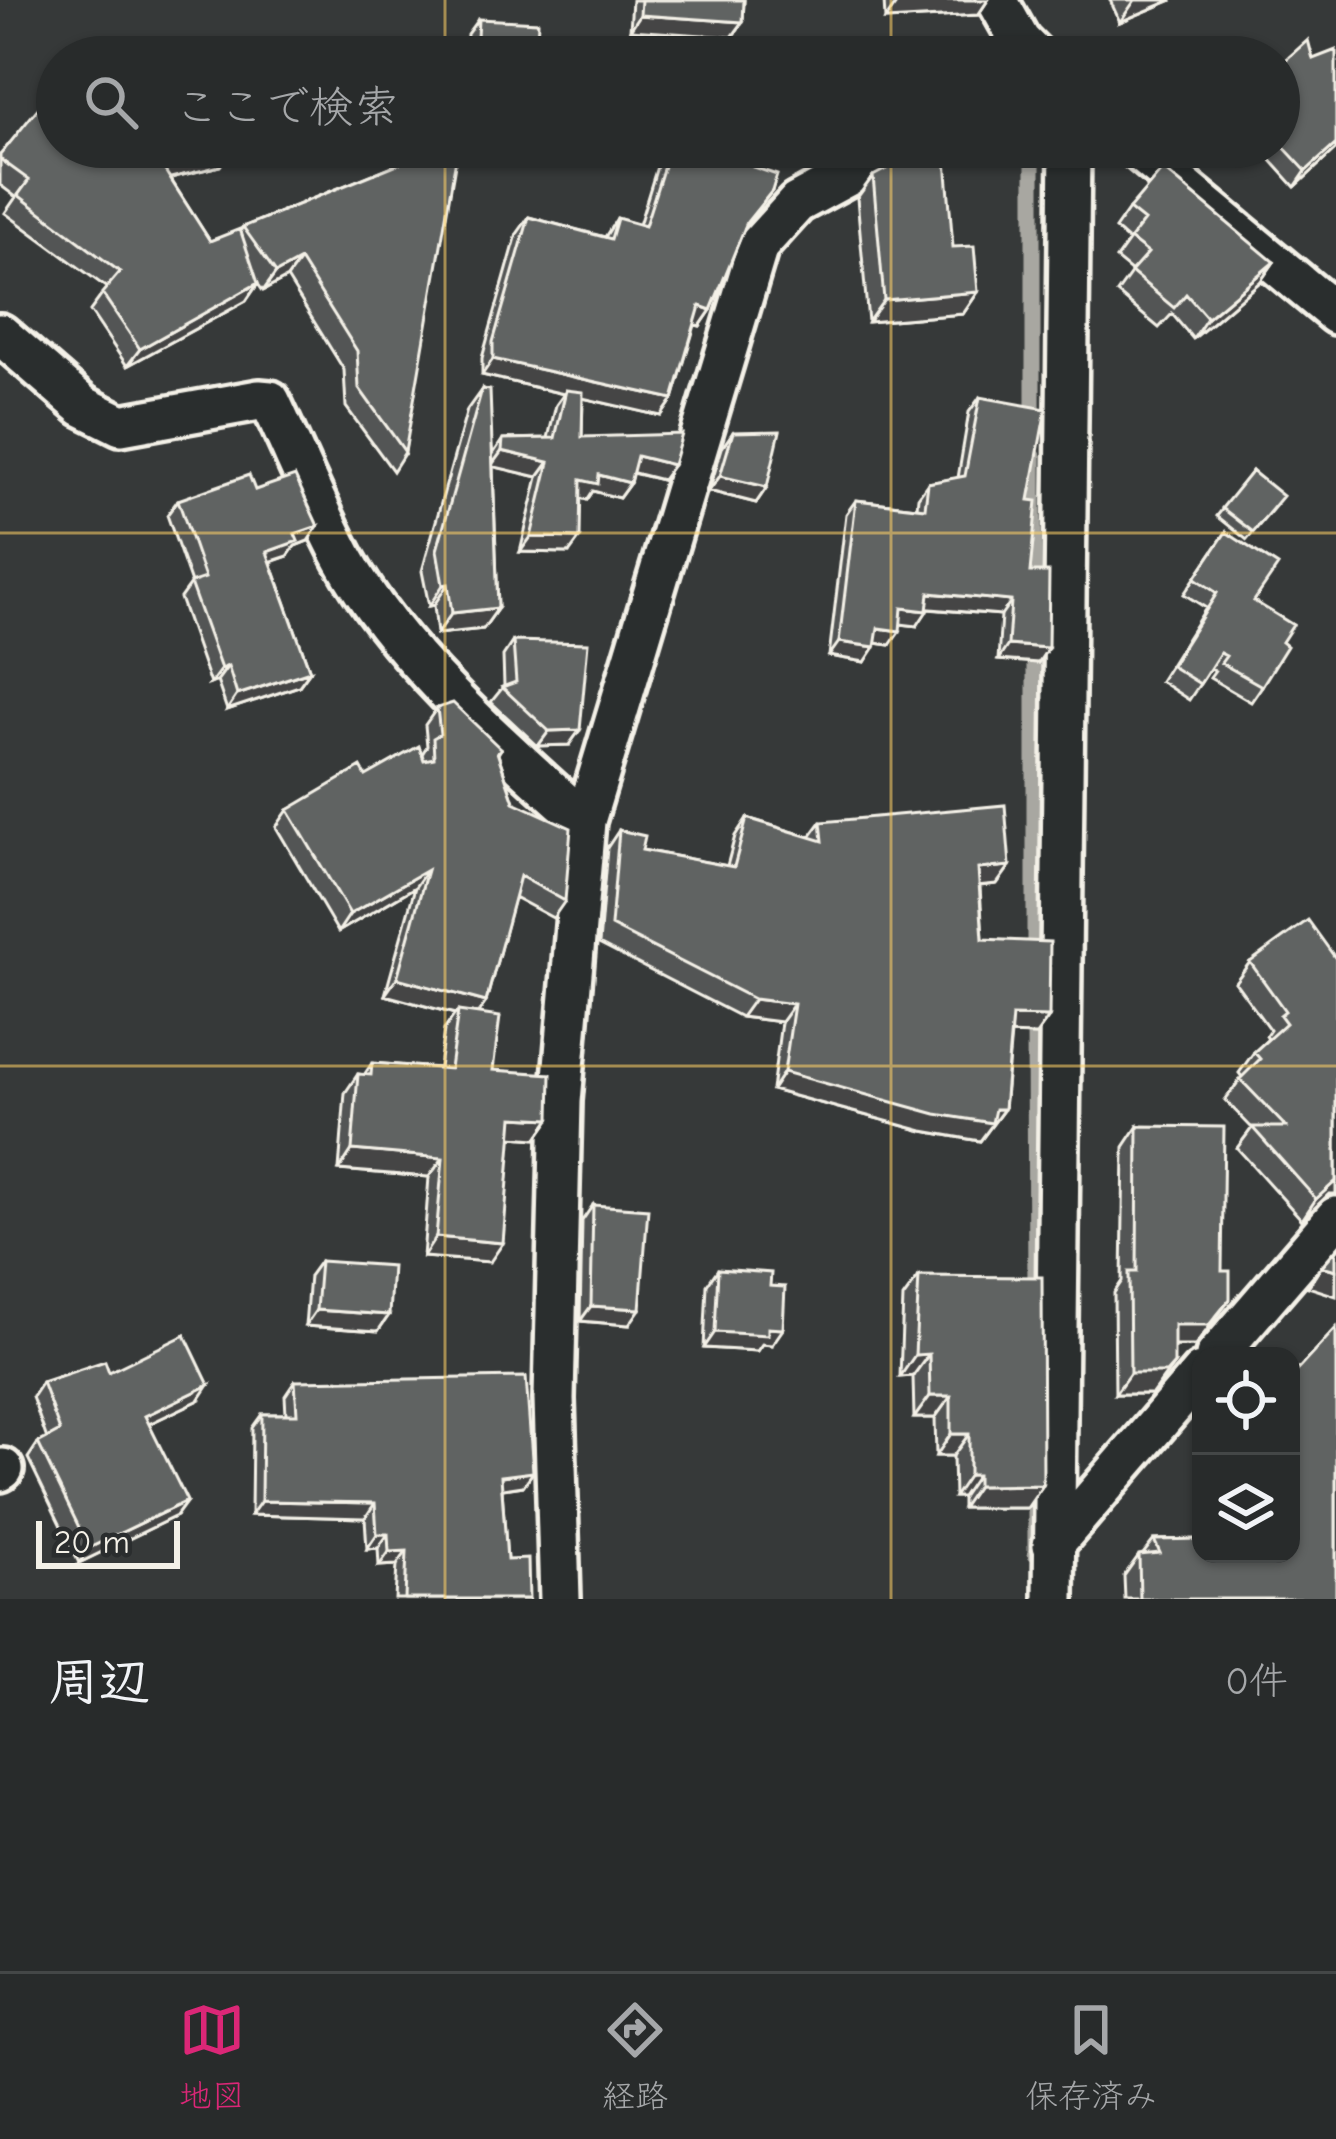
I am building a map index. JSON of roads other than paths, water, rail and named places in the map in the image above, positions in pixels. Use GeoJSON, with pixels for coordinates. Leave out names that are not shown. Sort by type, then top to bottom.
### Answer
{"type":"FeatureCollection","features":[{"type":"Feature","properties":{"kind":"street"},"geometry":{"type":"LineString","coordinates":[[997,0],[1017,36]]}},
{"type":"Feature","properties":{"kind":"street"},"geometry":{"type":"LineString","coordinates":[[560,1599],[554,1399],[561,1101],[585,821],[758,246],[797,203],[862,168]]}},
{"type":"Feature","properties":{"kind":"street"},"geometry":{"type":"LineString","coordinates":[[1054,1599],[1070,168]]}},
{"type":"Feature","properties":{"kind":"street"},"geometry":{"type":"LineString","coordinates":[[1161,168],[1336,314]]}},
{"type":"Feature","properties":{"kind":"street"},"geometry":{"type":"LineString","coordinates":[[0,334],[83,406],[121,425],[270,401],[345,560],[382,617],[492,738],[585,821]]}},
{"type":"Feature","properties":{"kind":"street"},"geometry":{"type":"LineString","coordinates":[[1224,1347],[1336,1216]]}},
{"type":"Feature","properties":{"kind":"street"},"geometry":{"type":"LineString","coordinates":[[1052,1545],[1192,1383]]}},
{"type":"Feature","properties":{"kind":"waterway"},"geometry":{"type":"LineString","coordinates":[[1033,168],[1033,426]]}},
{"type":"Feature","properties":{"kind":"waterway"},"geometry":{"type":"LineString","coordinates":[[1034,456],[1034,588]]}},
{"type":"Feature","properties":{"kind":"waterway"},"geometry":{"type":"LineString","coordinates":[[1034,642],[1034,960]]}},
{"type":"Feature","properties":{"kind":"waterway"},"geometry":{"type":"LineString","coordinates":[[1034,1020],[1035,1296]]}},
{"type":"Feature","properties":{"kind":"waterway"},"geometry":{"type":"LineString","coordinates":[[1035,1476],[1035,1554]]}}]}
